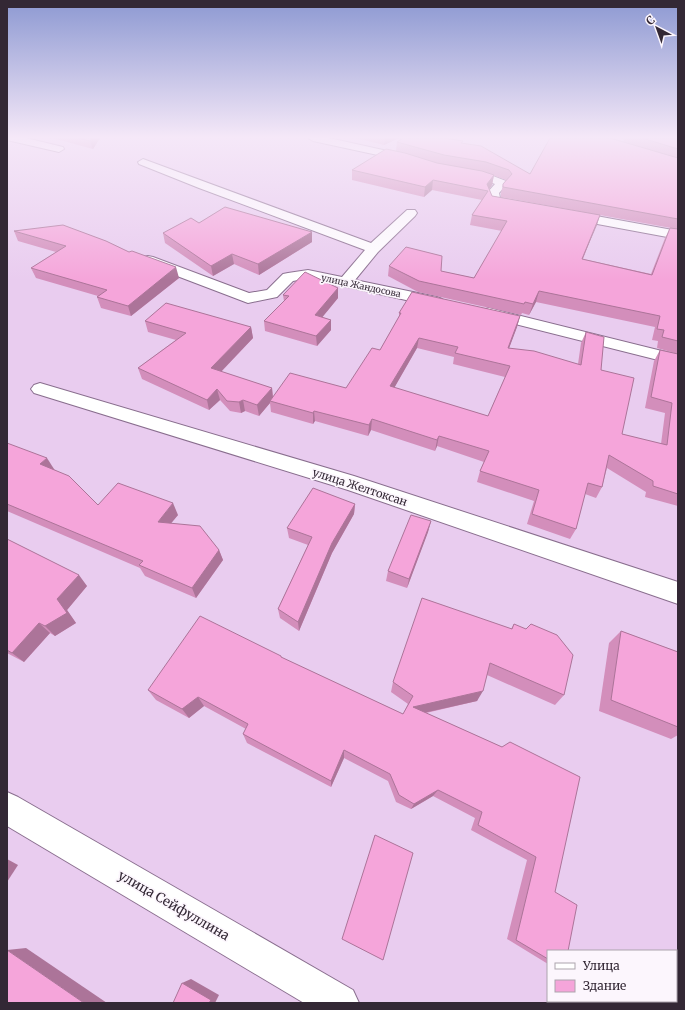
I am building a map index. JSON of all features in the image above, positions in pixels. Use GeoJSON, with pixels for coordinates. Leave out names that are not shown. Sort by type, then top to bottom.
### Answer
{"type":"FeatureCollection","features":[{"type":"Feature","properties":{"kind":"street"},"geometry":{"type":"LineString","coordinates":[[201,185],[373,249]]}},
{"type":"Feature","properties":{"kind":"street"},"geometry":{"type":"LineString","coordinates":[[500,185],[494,193],[494,201],[531,208]]}},
{"type":"Feature","properties":{"kind":"street"},"geometry":{"type":"LineString","coordinates":[[345,283],[373,249],[411,213]]}},
{"type":"Feature","properties":{"kind":"street"},"geometry":{"type":"LineString","coordinates":[[555,213],[678,235]]}},
{"type":"Feature","properties":{"kind":"street","name":"улица Жандосова"},"geometry":{"type":"LineString","coordinates":[[134,255],[248,298],[272,294],[288,277],[308,274],[452,306]]}},
{"type":"Feature","properties":{"kind":"street"},"geometry":{"type":"LineString","coordinates":[[475,310],[678,360]]}},
{"type":"Feature","properties":{"kind":"street","name":"улица Желтоксан"},"geometry":{"type":"LineString","coordinates":[[40,389],[354,484],[678,593]]}},
{"type":"Feature","properties":{"kind":"street","name":"улица Сейфуллина"},"geometry":{"type":"LineString","coordinates":[[7,808],[340,1003]]}},
{"type":"Feature","properties":{"kind":"building"},"geometry":{"type":"Polygon","coordinates":[[[459,185],[487,185],[492,196],[600,215],[582,259],[652,275],[670,228],[678,229],[678,341],[662,337],[664,330],[657,329],[660,316],[539,291],[533,304],[525,302],[524,304],[419,281],[389,266],[406,247],[442,256],[441,271],[474,278],[507,221],[472,215],[488,191],[459,185]]]}},
{"type":"Feature","properties":{"kind":"building"},"geometry":{"type":"Polygon","coordinates":[[[503,185],[678,185],[678,219],[503,187],[503,185]]]}},
{"type":"Feature","properties":{"kind":"building"},"geometry":{"type":"Polygon","coordinates":[[[225,207],[312,232],[258,264],[232,254],[211,266],[163,233],[191,218],[199,223],[225,207]]]}},
{"type":"Feature","properties":{"kind":"building"},"geometry":{"type":"Polygon","coordinates":[[[63,225],[106,241],[129,252],[132,251],[176,267],[128,306],[97,297],[107,290],[31,268],[66,246],[14,231],[63,225]]]}},
{"type":"Feature","properties":{"kind":"building"},"geometry":{"type":"Polygon","coordinates":[[[305,272],[338,288],[315,315],[331,320],[316,336],[264,321],[289,296],[283,295],[305,272]]]}},
{"type":"Feature","properties":{"kind":"building"},"geometry":{"type":"Polygon","coordinates":[[[412,292],[520,316],[508,348],[534,351],[581,365],[586,332],[604,337],[601,370],[634,378],[622,434],[667,445],[672,403],[651,397],[660,350],[678,354],[678,494],[653,486],[653,481],[609,455],[602,487],[588,483],[576,529],[532,514],[539,490],[480,471],[489,451],[439,436],[437,440],[372,419],[369,425],[314,411],[313,413],[270,401],[290,373],[346,388],[372,348],[380,350],[401,313],[399,313],[412,292]],[[419,338],[390,386],[488,416],[510,366],[455,353],[458,347],[419,338]]]}},
{"type":"Feature","properties":{"kind":"building"},"geometry":{"type":"Polygon","coordinates":[[[166,303],[251,327],[211,368],[272,388],[257,405],[243,400],[239,402],[227,401],[217,389],[207,400],[138,368],[186,333],[145,321],[166,303]]]}},
{"type":"Feature","properties":{"kind":"building"},"geometry":{"type":"Polygon","coordinates":[[[7,443],[47,458],[40,464],[69,476],[98,505],[118,483],[173,503],[158,522],[200,526],[219,550],[192,588],[139,565],[143,561],[7,504],[7,443]]]}},
{"type":"Feature","properties":{"kind":"building"},"geometry":{"type":"Polygon","coordinates":[[[313,488],[355,504],[332,543],[298,622],[278,609],[312,537],[287,528],[313,488]]]}},
{"type":"Feature","properties":{"kind":"building"},"geometry":{"type":"Polygon","coordinates":[[[411,515],[431,521],[409,579],[388,571],[411,515]]]}},
{"type":"Feature","properties":{"kind":"building"},"geometry":{"type":"Polygon","coordinates":[[[7,539],[79,575],[57,599],[67,613],[45,626],[39,623],[12,653],[7,650],[7,539]]]}},
{"type":"Feature","properties":{"kind":"building"},"geometry":{"type":"Polygon","coordinates":[[[422,598],[512,629],[514,624],[526,629],[531,624],[557,635],[573,655],[564,695],[490,663],[483,691],[413,707],[502,747],[510,742],[580,777],[555,892],[577,905],[568,950],[547,950],[547,958],[516,940],[536,857],[478,825],[482,812],[438,790],[414,804],[399,795],[390,774],[344,750],[331,781],[243,734],[248,724],[198,697],[182,709],[148,690],[200,616],[281,657],[403,714],[413,696],[393,682],[422,598]]]}},
{"type":"Feature","properties":{"kind":"building"},"geometry":{"type":"Polygon","coordinates":[[[621,631],[678,652],[678,727],[611,700],[621,631]]]}},
{"type":"Feature","properties":{"kind":"building"},"geometry":{"type":"Polygon","coordinates":[[[375,835],[413,853],[383,960],[342,939],[375,835]]]}},
{"type":"Feature","properties":{"kind":"building"},"geometry":{"type":"Polygon","coordinates":[[[7,950],[84,1003],[7,1003],[7,950]]]}},
{"type":"Feature","properties":{"kind":"building"},"geometry":{"type":"Polygon","coordinates":[[[182,983],[211,1000],[209,1003],[173,1003],[182,983]]]}}]}
